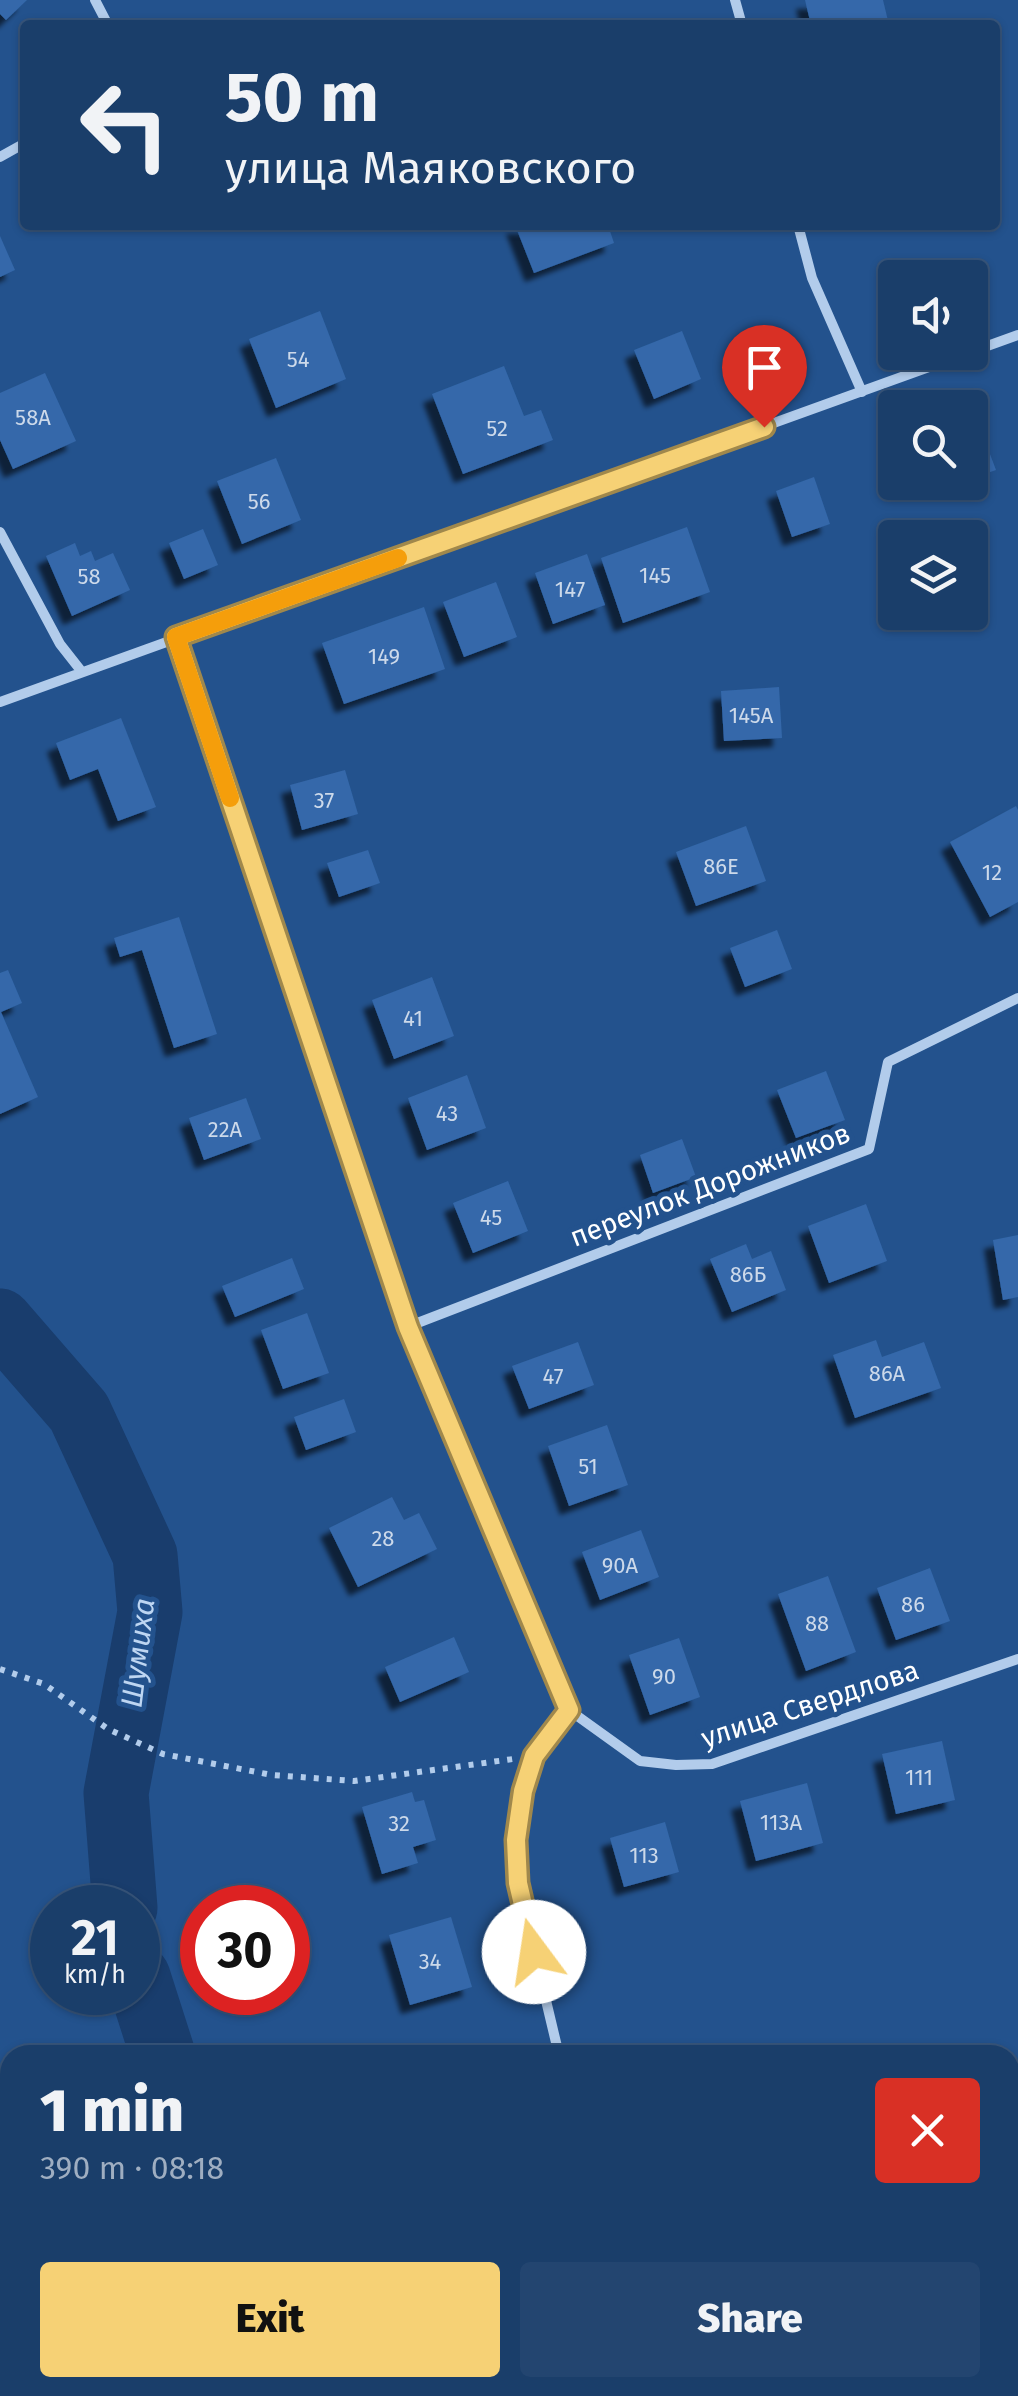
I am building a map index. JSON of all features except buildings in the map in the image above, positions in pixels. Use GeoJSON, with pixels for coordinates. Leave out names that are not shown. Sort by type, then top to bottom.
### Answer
{"type":"FeatureCollection","features":[{"type":"Feature","properties":{"kind":"street"},"geometry":{"type":"LineString","coordinates":[[799,230],[812,278],[862,392]]}},
{"type":"Feature","properties":{"kind":"street"},"geometry":{"type":"LineString","coordinates":[[0,702],[1018,335]]}},
{"type":"Feature","properties":{"kind":"street"},"geometry":{"type":"LineString","coordinates":[[0,532],[60,644],[82,672]]}},
{"type":"Feature","properties":{"kind":"street"},"geometry":{"type":"LineString","coordinates":[[176,637],[408,1327],[569,1710],[534,1756],[523,1791],[516,1840],[518,1883],[557,2045]]}},
{"type":"Feature","properties":{"kind":"street","name":"переулок Дорожников"},"geometry":{"type":"LineString","coordinates":[[408,1327],[869,1149],[888,1062],[1018,998]]}},
{"type":"Feature","properties":{"kind":"street","name":"улица Свердлова"},"geometry":{"type":"LineString","coordinates":[[569,1710],[640,1760],[676,1766],[712,1764],[1018,1659]]}},
{"type":"Feature","properties":{"kind":"path"},"geometry":{"type":"LineString","coordinates":[[0,1669],[44,1684],[108,1729],[163,1754],[272,1775],[354,1781],[534,1756]]}},
{"type":"Feature","properties":{"kind":"waterway","name":"Шумиха"},"geometry":{"type":"LineString","coordinates":[[0,1321],[79,1412],[145,1555],[150,1612],[116,1793],[123,1885]]}},
{"type":"Feature","properties":{"kind":"waterway","name":"Шумиха"},"geometry":{"type":"LineString","coordinates":[[150,2015],[160,2045]]}},
{"type":"Feature","properties":{"kind":"slow traffic"},"geometry":{"type":"LineString","coordinates":[[230,798],[176,637],[398,558]]}},
{"type":"Feature","properties":{"kind":"route"},"geometry":{"type":"LineString","coordinates":[[534,1952],[518,1883],[516,1840],[523,1791],[534,1756],[569,1710],[408,1327],[176,637],[764,427]]}}]}
